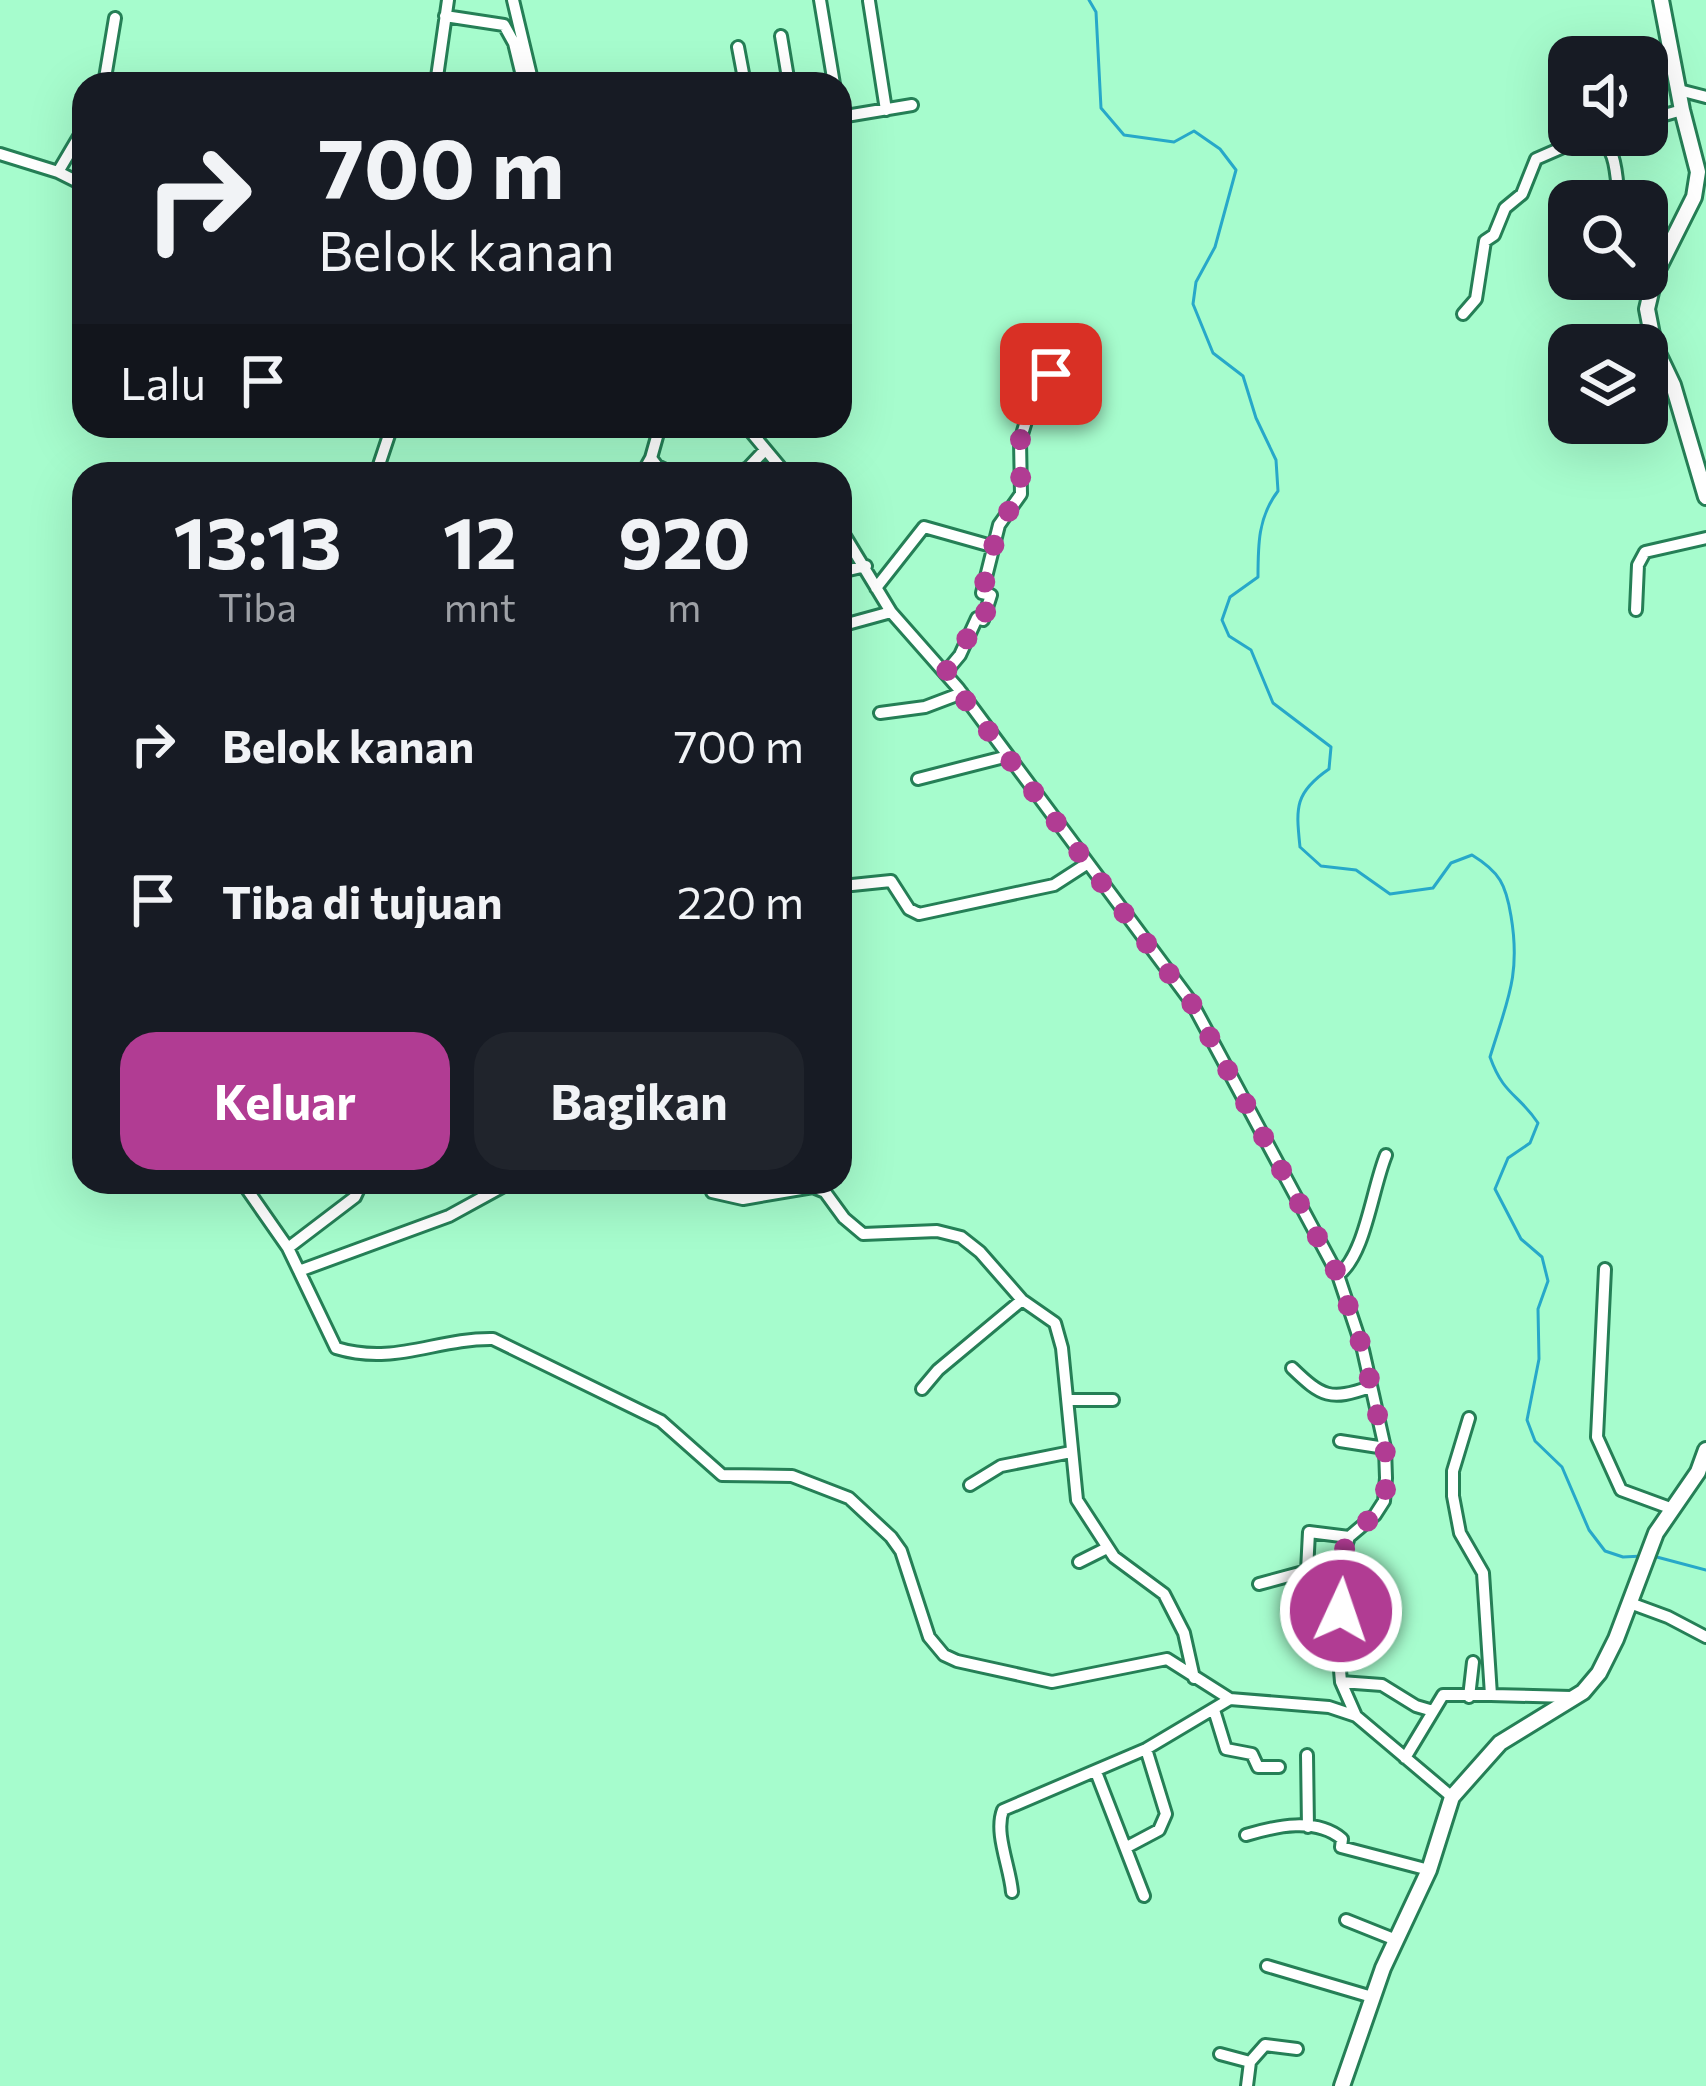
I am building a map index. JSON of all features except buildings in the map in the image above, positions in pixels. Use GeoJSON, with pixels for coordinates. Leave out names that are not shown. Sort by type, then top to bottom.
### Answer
{"type":"FeatureCollection","features":[{"type":"Feature","properties":{"kind":"main road"},"geometry":{"type":"LineString","coordinates":[[1661,0],[1697,163],[1696,188],[1668,238]]}},
{"type":"Feature","properties":{"kind":"main road"},"geometry":{"type":"LineString","coordinates":[[1649,300],[1654,345],[1673,385],[1706,497]]}},
{"type":"Feature","properties":{"kind":"main road"},"geometry":{"type":"LineString","coordinates":[[1342,2086],[1372,1997],[1429,1870],[1452,1797],[1500,1742],[1574,1697],[1599,1672],[1648,1552],[1670,1508],[1698,1472],[1706,1450]]}},
{"type":"Feature","properties":{"kind":"street"},"geometry":{"type":"LineString","coordinates":[[438,72],[448,0]]}},
{"type":"Feature","properties":{"kind":"street"},"geometry":{"type":"LineString","coordinates":[[513,0],[526,72]]}},
{"type":"Feature","properties":{"kind":"street"},"geometry":{"type":"LineString","coordinates":[[820,0],[832,72]]}},
{"type":"Feature","properties":{"kind":"street"},"geometry":{"type":"LineString","coordinates":[[869,1],[886,110]]}},
{"type":"Feature","properties":{"kind":"street"},"geometry":{"type":"LineString","coordinates":[[446,16],[504,25],[524,72]]}},
{"type":"Feature","properties":{"kind":"street"},"geometry":{"type":"LineString","coordinates":[[106,72],[115,18]]}},
{"type":"Feature","properties":{"kind":"street"},"geometry":{"type":"LineString","coordinates":[[781,36],[787,72]]}},
{"type":"Feature","properties":{"kind":"street"},"geometry":{"type":"LineString","coordinates":[[739,47],[743,72]]}},
{"type":"Feature","properties":{"kind":"street"},"geometry":{"type":"LineString","coordinates":[[1679,90],[1706,98]]}},
{"type":"Feature","properties":{"kind":"street"},"geometry":{"type":"LineString","coordinates":[[852,115],[912,105]]}},
{"type":"Feature","properties":{"kind":"street"},"geometry":{"type":"LineString","coordinates":[[1668,114],[1682,110]]}},
{"type":"Feature","properties":{"kind":"street"},"geometry":{"type":"LineString","coordinates":[[58,172],[72,148]]}},
{"type":"Feature","properties":{"kind":"street"},"geometry":{"type":"LineString","coordinates":[[1463,314],[1476,299],[1485,242],[1505,208],[1522,194],[1531,165],[1548,153]]}},
{"type":"Feature","properties":{"kind":"street"},"geometry":{"type":"LineString","coordinates":[[0,154],[72,178]]}},
{"type":"Feature","properties":{"kind":"street"},"geometry":{"type":"LineString","coordinates":[[945,673],[977,618],[983,620],[991,596],[982,593],[999,525],[1021,494],[1020,441],[1028,418],[1051,392],[1052,368]]}},
{"type":"Feature","properties":{"kind":"street"},"geometry":{"type":"LineString","coordinates":[[649,462],[657,438]]}},
{"type":"Feature","properties":{"kind":"street"},"geometry":{"type":"LineString","coordinates":[[755,438],[775,462]]}},
{"type":"Feature","properties":{"kind":"street"},"geometry":{"type":"LineString","coordinates":[[754,462],[764,451]]}},
{"type":"Feature","properties":{"kind":"street"},"geometry":{"type":"LineString","coordinates":[[651,458],[654,462]]}},
{"type":"Feature","properties":{"kind":"street"},"geometry":{"type":"LineString","coordinates":[[876,588],[924,527],[995,548]]}},
{"type":"Feature","properties":{"kind":"street"},"geometry":{"type":"LineString","coordinates":[[1636,610],[1638,565],[1645,552],[1706,538]]}},
{"type":"Feature","properties":{"kind":"street"},"geometry":{"type":"LineString","coordinates":[[852,546],[891,612],[962,693],[1205,1025],[1338,1275],[1352,1309],[1385,1448],[1384,1501],[1353,1533],[1341,1562],[1337,1646],[1341,1682],[1356,1716]]}},
{"type":"Feature","properties":{"kind":"street"},"geometry":{"type":"LineString","coordinates":[[852,569],[866,566]]}},
{"type":"Feature","properties":{"kind":"street"},"geometry":{"type":"LineString","coordinates":[[852,623],[891,612]]}},
{"type":"Feature","properties":{"kind":"street"},"geometry":{"type":"LineString","coordinates":[[880,713],[925,706],[962,693]]}},
{"type":"Feature","properties":{"kind":"street"},"geometry":{"type":"LineString","coordinates":[[918,779],[1008,756]]}},
{"type":"Feature","properties":{"kind":"street"},"geometry":{"type":"LineString","coordinates":[[852,885],[891,881],[911,913],[919,914],[1054,886],[1085,865]]}},
{"type":"Feature","properties":{"kind":"street"},"geometry":{"type":"LineString","coordinates":[[1338,1275],[1357,1257],[1386,1155]]}},
{"type":"Feature","properties":{"kind":"street"},"geometry":{"type":"LineString","coordinates":[[250,1194],[288,1249],[336,1348],[386,1356],[493,1339],[661,1421],[722,1475],[791,1476],[849,1498],[901,1552],[929,1637],[944,1655],[1052,1682],[1164,1658],[1230,1700],[1329,1706],[1356,1716],[1452,1797]]}},
{"type":"Feature","properties":{"kind":"street"},"geometry":{"type":"LineString","coordinates":[[288,1249],[356,1194]]}},
{"type":"Feature","properties":{"kind":"street"},"geometry":{"type":"LineString","coordinates":[[299,1271],[448,1216],[489,1194]]}},
{"type":"Feature","properties":{"kind":"street"},"geometry":{"type":"LineString","coordinates":[[721,1194],[743,1199],[772,1194]]}},
{"type":"Feature","properties":{"kind":"street"},"geometry":{"type":"LineString","coordinates":[[826,1194],[863,1234],[951,1232],[980,1252],[1022,1300],[1057,1327],[1077,1500],[1107,1548],[1163,1594],[1184,1634],[1194,1678]]}},
{"type":"Feature","properties":{"kind":"street"},"geometry":{"type":"LineString","coordinates":[[1605,1269],[1597,1437],[1622,1490],[1670,1508]]}},
{"type":"Feature","properties":{"kind":"street"},"geometry":{"type":"LineString","coordinates":[[922,1389],[1022,1300]]}},
{"type":"Feature","properties":{"kind":"street"},"geometry":{"type":"LineString","coordinates":[[1292,1368],[1314,1389],[1336,1396],[1370,1387]]}},
{"type":"Feature","properties":{"kind":"street"},"geometry":{"type":"LineString","coordinates":[[1069,1400],[1113,1400]]}},
{"type":"Feature","properties":{"kind":"street"},"geometry":{"type":"LineString","coordinates":[[1469,1418],[1453,1471],[1453,1496],[1460,1533],[1483,1573],[1491,1695]]}},
{"type":"Feature","properties":{"kind":"street"},"geometry":{"type":"LineString","coordinates":[[1340,1441],[1385,1448]]}},
{"type":"Feature","properties":{"kind":"street"},"geometry":{"type":"LineString","coordinates":[[970,1485],[1001,1466],[1071,1452]]}},
{"type":"Feature","properties":{"kind":"street"},"geometry":{"type":"LineString","coordinates":[[1258,1584],[1306,1571],[1309,1532],[1353,1533]]}},
{"type":"Feature","properties":{"kind":"street"},"geometry":{"type":"LineString","coordinates":[[1079,1562],[1107,1548]]}},
{"type":"Feature","properties":{"kind":"street"},"geometry":{"type":"LineString","coordinates":[[1630,1604],[1706,1636]]}},
{"type":"Feature","properties":{"kind":"street"},"geometry":{"type":"LineString","coordinates":[[1469,1697],[1473,1663]]}},
{"type":"Feature","properties":{"kind":"street"},"geometry":{"type":"LineString","coordinates":[[1341,1682],[1382,1685],[1415,1706],[1433,1711]]}},
{"type":"Feature","properties":{"kind":"street"},"geometry":{"type":"LineString","coordinates":[[1405,1759],[1443,1695],[1574,1697]]}},
{"type":"Feature","properties":{"kind":"street"},"geometry":{"type":"LineString","coordinates":[[1012,1892],[999,1816],[1008,1807],[1146,1749],[1230,1700]]}},
{"type":"Feature","properties":{"kind":"street"},"geometry":{"type":"LineString","coordinates":[[1214,1710],[1226,1749],[1252,1754],[1258,1766],[1279,1767]]}},
{"type":"Feature","properties":{"kind":"street"},"geometry":{"type":"LineString","coordinates":[[1126,1847],[1159,1830],[1166,1814],[1146,1749]]}},
{"type":"Feature","properties":{"kind":"street"},"geometry":{"type":"LineString","coordinates":[[1307,1755],[1308,1827]]}},
{"type":"Feature","properties":{"kind":"street"},"geometry":{"type":"LineString","coordinates":[[1096,1772],[1144,1896]]}},
{"type":"Feature","properties":{"kind":"street"},"geometry":{"type":"LineString","coordinates":[[1246,1835],[1270,1827],[1333,1831],[1342,1839],[1341,1847],[1429,1870]]}},
{"type":"Feature","properties":{"kind":"street"},"geometry":{"type":"LineString","coordinates":[[1346,1919],[1396,1940]]}},
{"type":"Feature","properties":{"kind":"street"},"geometry":{"type":"LineString","coordinates":[[1267,1966],[1372,1997]]}},
{"type":"Feature","properties":{"kind":"street"},"geometry":{"type":"LineString","coordinates":[[1247,2086],[1250,2062],[1265,2045],[1297,2049]]}},
{"type":"Feature","properties":{"kind":"street"},"geometry":{"type":"LineString","coordinates":[[1220,2054],[1250,2062]]}},
{"type":"Feature","properties":{"kind":"waterway"},"geometry":{"type":"LineString","coordinates":[[1089,0],[1096,12],[1101,108],[1124,135],[1174,142],[1194,131],[1220,149],[1236,170],[1215,247],[1196,282],[1193,304],[1213,353],[1243,376],[1276,460],[1278,491],[1263,521],[1258,577],[1230,597],[1222,620],[1229,636],[1251,650],[1273,703],[1331,747],[1329,769],[1309,786],[1300,802],[1300,847],[1321,866],[1356,870],[1390,894],[1433,888],[1451,863],[1472,855],[1489,867],[1504,888],[1514,937],[1513,972],[1490,1057],[1506,1087],[1538,1123],[1530,1143],[1508,1158],[1495,1189],[1521,1239],[1542,1257],[1548,1281],[1538,1309],[1539,1359],[1527,1420],[1535,1441],[1562,1467],[1589,1530],[1605,1551],[1623,1557],[1643,1556]]}},
{"type":"Feature","properties":{"kind":"waterway"},"geometry":{"type":"LineString","coordinates":[[1653,1556],[1706,1570]]}},
{"type":"Feature","properties":{"kind":"route"},"geometry":{"type":"LineString","coordinates":[[1051,374],[1051,392],[1028,418],[1020,441],[1023,487],[999,525],[982,593],[991,596],[983,620],[977,618],[945,673],[1192,1004],[1338,1275],[1363,1350],[1387,1478],[1384,1501],[1375,1515],[1348,1537],[1341,1562],[1341,1611]]}}]}
